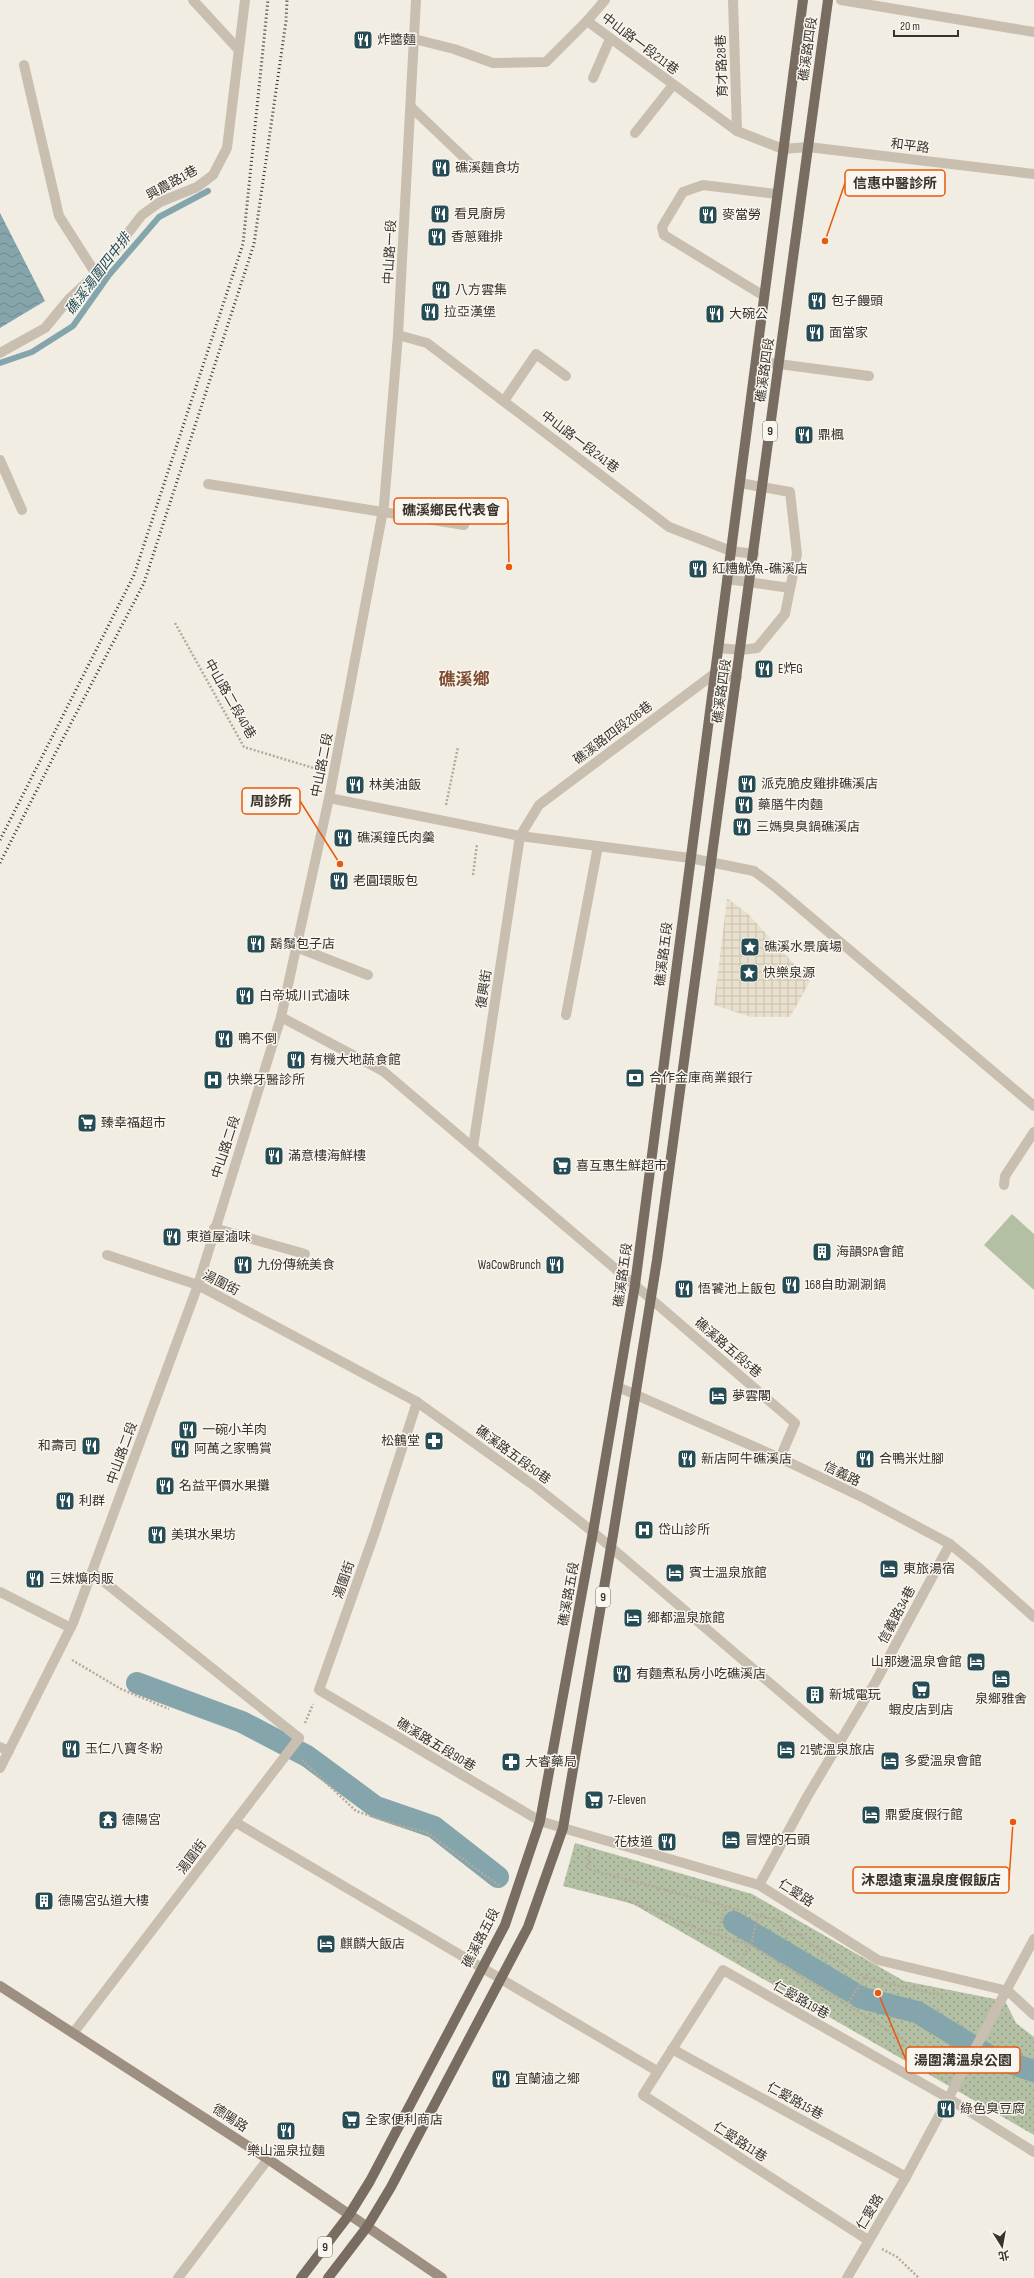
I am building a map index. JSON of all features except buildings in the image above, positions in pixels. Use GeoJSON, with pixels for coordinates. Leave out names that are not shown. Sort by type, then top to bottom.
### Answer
{"type":"FeatureCollection","features":[{"type":"Feature","properties":{"kind":"main road","name":"礁溪路四段"},"geometry":{"type":"LineString","coordinates":[[690,858],[803,0]]}},
{"type":"Feature","properties":{"kind":"main road","name":"礁溪路四段"},"geometry":{"type":"LineString","coordinates":[[711,862],[741,650],[828,0]]}},
{"type":"Feature","properties":{"kind":"main road","name":"礁溪路五段"},"geometry":{"type":"LineString","coordinates":[[301,2278],[349,2215],[370,2182],[504,1926],[540,1821],[593,1532],[635,1285],[690,858]]}},
{"type":"Feature","properties":{"kind":"main road","name":"9"},"geometry":{"type":"LineString","coordinates":[[328,2278],[366,2227],[391,2187],[528,1927],[563,1828],[611,1548],[651,1299],[711,862]]}},
{"type":"Feature","properties":{"kind":"street"},"geometry":{"type":"LineString","coordinates":[[193,0],[238,49]]}},
{"type":"Feature","properties":{"kind":"street","name":"興農路1巷"},"geometry":{"type":"LineString","coordinates":[[0,353],[45,328],[69,299],[96,274],[142,215],[160,202],[197,186],[213,175],[227,148],[245,0]]}},
{"type":"Feature","properties":{"kind":"street","name":"中山路一段"},"geometry":{"type":"LineString","coordinates":[[383,509],[398,335],[416,0]]}},
{"type":"Feature","properties":{"kind":"street"},"geometry":{"type":"LineString","coordinates":[[587,21],[604,0]]}},
{"type":"Feature","properties":{"kind":"street","name":"育才路28巷"},"geometry":{"type":"LineString","coordinates":[[733,0],[737,131]]}},
{"type":"Feature","properties":{"kind":"street"},"geometry":{"type":"LineString","coordinates":[[841,0],[1034,32]]}},
{"type":"Feature","properties":{"kind":"street","name":"中山路一段211巷"},"geometry":{"type":"LineString","coordinates":[[414,39],[493,63],[546,62],[587,21],[737,131],[783,149]]}},
{"type":"Feature","properties":{"kind":"street"},"geometry":{"type":"LineString","coordinates":[[593,78],[610,39]]}},
{"type":"Feature","properties":{"kind":"street"},"geometry":{"type":"LineString","coordinates":[[24,65],[59,216],[96,274]]}},
{"type":"Feature","properties":{"kind":"street"},"geometry":{"type":"LineString","coordinates":[[635,133],[673,85]]}},
{"type":"Feature","properties":{"kind":"street"},"geometry":{"type":"LineString","coordinates":[[411,107],[475,168]]}},
{"type":"Feature","properties":{"kind":"street","name":"和平路"},"geometry":{"type":"LineString","coordinates":[[783,149],[808,147],[1034,174]]}},
{"type":"Feature","properties":{"kind":"street"},"geometry":{"type":"LineString","coordinates":[[764,296],[664,235],[662,227],[683,192],[703,185],[777,194]]}},
{"type":"Feature","properties":{"kind":"street","name":"中山路一段241巷"},"geometry":{"type":"LineString","coordinates":[[398,335],[427,343],[669,527],[731,551],[754,554]]}},
{"type":"Feature","properties":{"kind":"street"},"geometry":{"type":"LineString","coordinates":[[504,401],[536,354],[566,376]]}},
{"type":"Feature","properties":{"kind":"street"},"geometry":{"type":"LineString","coordinates":[[756,361],[869,376]]}},
{"type":"Feature","properties":{"kind":"street"},"geometry":{"type":"LineString","coordinates":[[0,460],[22,510]]}},
{"type":"Feature","properties":{"kind":"street"},"geometry":{"type":"LineString","coordinates":[[718,648],[741,650],[757,648],[785,614],[797,554],[790,492],[740,482]]}},
{"type":"Feature","properties":{"kind":"street"},"geometry":{"type":"LineString","coordinates":[[208,484],[383,509],[464,526],[465,510]]}},
{"type":"Feature","properties":{"kind":"street","name":"中山路二段"},"geometry":{"type":"LineString","coordinates":[[0,1768],[5,1749],[69,1627],[73,1623],[198,1285],[214,1228],[281,1017],[334,774],[383,509]]}},
{"type":"Feature","properties":{"kind":"street"},"geometry":{"type":"LineString","coordinates":[[728,578],[790,588]]}},
{"type":"Feature","properties":{"kind":"street"},"geometry":{"type":"LineString","coordinates":[[714,674],[737,677]]}},
{"type":"Feature","properties":{"kind":"street","name":"礁溪路四段206巷"},"geometry":{"type":"LineString","coordinates":[[520,836],[539,805],[714,674]]}},
{"type":"Feature","properties":{"kind":"street"},"geometry":{"type":"LineString","coordinates":[[329,798],[520,836],[690,858],[754,871],[774,886],[1034,1106]]}},
{"type":"Feature","properties":{"kind":"street","name":"復興街"},"geometry":{"type":"LineString","coordinates":[[473,1147],[520,836]]}},
{"type":"Feature","properties":{"kind":"street"},"geometry":{"type":"LineString","coordinates":[[566,1015],[598,846]]}},
{"type":"Feature","properties":{"kind":"street"},"geometry":{"type":"LineString","coordinates":[[296,947],[368,975]]}},
{"type":"Feature","properties":{"kind":"street"},"geometry":{"type":"LineString","coordinates":[[281,1017],[383,1071],[651,1299]]}},
{"type":"Feature","properties":{"kind":"street"},"geometry":{"type":"LineString","coordinates":[[1004,1186],[1006,1176],[1034,1132]]}},
{"type":"Feature","properties":{"kind":"street"},"geometry":{"type":"LineString","coordinates":[[214,1228],[305,1254]]}},
{"type":"Feature","properties":{"kind":"street","name":"湯圍街"},"geometry":{"type":"LineString","coordinates":[[108,1255],[198,1285],[416,1402],[374,1532],[319,1690]]}},
{"type":"Feature","properties":{"kind":"street","name":"礁溪路五段5巷"},"geometry":{"type":"LineString","coordinates":[[651,1299],[794,1423],[780,1458]]}},
{"type":"Feature","properties":{"kind":"street","name":"信義路"},"geometry":{"type":"LineString","coordinates":[[618,1387],[780,1458],[864,1498],[950,1544],[1034,1617]]}},
{"type":"Feature","properties":{"kind":"street","name":"礁溪路五段50巷"},"geometry":{"type":"LineString","coordinates":[[416,1402],[536,1487],[593,1532],[839,1742]]}},
{"type":"Feature","properties":{"kind":"street","name":"信義路34巷"},"geometry":{"type":"LineString","coordinates":[[759,1885],[839,1742],[876,1681],[950,1544]]}},
{"type":"Feature","properties":{"kind":"street"},"geometry":{"type":"LineString","coordinates":[[92,1572],[299,1738]]}},
{"type":"Feature","properties":{"kind":"street"},"geometry":{"type":"LineString","coordinates":[[0,1592],[69,1627]]}},
{"type":"Feature","properties":{"kind":"street","name":"礁溪路五段90巷"},"geometry":{"type":"LineString","coordinates":[[319,1690],[540,1821],[563,1828]]}},
{"type":"Feature","properties":{"kind":"street","name":"湯圍街"},"geometry":{"type":"LineString","coordinates":[[74,2032],[299,1738]]}},
{"type":"Feature","properties":{"kind":"street"},"geometry":{"type":"LineString","coordinates":[[235,1822],[658,2070]]}},
{"type":"Feature","properties":{"kind":"street","name":"仁愛路"},"geometry":{"type":"LineString","coordinates":[[563,1828],[759,1885],[878,1960],[1008,1990]]}},
{"type":"Feature","properties":{"kind":"street","name":"仁愛路"},"geometry":{"type":"LineString","coordinates":[[847,2278],[906,2177],[1008,1990],[1034,1939]]}},
{"type":"Feature","properties":{"kind":"street","name":"仁愛路19巷"},"geometry":{"type":"LineString","coordinates":[[672,2049],[723,1970],[948,2098]]}},
{"type":"Feature","properties":{"kind":"street","name":"德陽路"},"geometry":{"type":"LineString","coordinates":[[0,1986],[74,2032],[268,2159],[442,2278]]}},
{"type":"Feature","properties":{"kind":"street"},"geometry":{"type":"LineString","coordinates":[[1008,1990],[1034,2015]]}},
{"type":"Feature","properties":{"kind":"street","name":"仁愛路11巷"},"geometry":{"type":"LineString","coordinates":[[672,2049],[643,2094],[868,2240]]}},
{"type":"Feature","properties":{"kind":"street","name":"仁愛路15巷"},"geometry":{"type":"LineString","coordinates":[[672,2049],[906,2177]]}},
{"type":"Feature","properties":{"kind":"street"},"geometry":{"type":"LineString","coordinates":[[948,2098],[1034,2152]]}},
{"type":"Feature","properties":{"kind":"street"},"geometry":{"type":"LineString","coordinates":[[178,2278],[268,2159]]}},
{"type":"Feature","properties":{"kind":"path","name":"中山路二段40巷"},"geometry":{"type":"LineString","coordinates":[[175,623],[244,747],[334,774]]}},
{"type":"Feature","properties":{"kind":"path"},"geometry":{"type":"LineString","coordinates":[[442,820],[458,747]]}},
{"type":"Feature","properties":{"kind":"path"},"geometry":{"type":"LineString","coordinates":[[473,875],[479,828]]}},
{"type":"Feature","properties":{"kind":"path"},"geometry":{"type":"LineString","coordinates":[[58,1650],[78,1665],[121,1689],[169,1709]]}},
{"type":"Feature","properties":{"kind":"path"},"geometry":{"type":"LineString","coordinates":[[299,1738],[319,1690]]}},
{"type":"Feature","properties":{"kind":"path"},"geometry":{"type":"LineString","coordinates":[[287,1754],[306,1762],[356,1811],[397,1825],[426,1832],[514,1897]]}},
{"type":"Feature","properties":{"kind":"path"},"geometry":{"type":"LineString","coordinates":[[590,1836],[588,1868],[780,1922]]}},
{"type":"Feature","properties":{"kind":"path"},"geometry":{"type":"LineString","coordinates":[[620,1898],[718,1935],[751,1945],[846,2006],[905,2041]]}},
{"type":"Feature","properties":{"kind":"path"},"geometry":{"type":"LineString","coordinates":[[718,1935],[724,1906]]}},
{"type":"Feature","properties":{"kind":"path"},"geometry":{"type":"LineString","coordinates":[[751,1945],[758,1915]]}},
{"type":"Feature","properties":{"kind":"path"},"geometry":{"type":"LineString","coordinates":[[801,1934],[806,1941]]}},
{"type":"Feature","properties":{"kind":"path"},"geometry":{"type":"LineString","coordinates":[[846,2006],[865,1978]]}},
{"type":"Feature","properties":{"kind":"path"},"geometry":{"type":"LineString","coordinates":[[868,2240],[897,2257],[919,2278]]}},
{"type":"Feature","properties":{"kind":"green space"},"geometry":{"type":"Polygon","coordinates":[[[1012,1214],[1034,1234],[1034,1290],[984,1245],[1012,1214]]]}},
{"type":"Feature","properties":{"kind":"green space"},"geometry":{"type":"Polygon","coordinates":[[[575,1843],[752,1894],[904,1981],[1005,2001],[1016,2023],[1034,2037],[1034,2135],[633,1904],[563,1886],[575,1843]]]}},
{"type":"Feature","properties":{"kind":"shaded area","name":"礁溪水景廣場"},"geometry":{"type":"Polygon","coordinates":[[[727,898],[747,913],[810,981],[790,1017],[751,1017],[714,1005],[727,898]]]}},
{"type":"Feature","properties":{"kind":"water"},"geometry":{"type":"Polygon","coordinates":[[[0,213],[45,301],[0,328],[0,213]]]}},
{"type":"Feature","properties":{"kind":"waterway","name":"礁溪湯圍四中排"},"geometry":{"type":"LineString","coordinates":[[0,363],[32,352],[73,326],[109,275],[159,217],[208,191]]}},
{"type":"Feature","properties":{"kind":"waterway"},"geometry":{"type":"LineString","coordinates":[[137,1683],[242,1722],[307,1756],[376,1807],[434,1827],[498,1877]]}},
{"type":"Feature","properties":{"kind":"waterway"},"geometry":{"type":"LineString","coordinates":[[734,1922],[862,1998],[917,2012],[991,2057],[1034,2071]]}},
{"type":"Feature","properties":{"kind":"railway"},"geometry":{"type":"LineString","coordinates":[[0,840],[134,575],[243,244],[268,0]]}},
{"type":"Feature","properties":{"kind":"railway"},"geometry":{"type":"LineString","coordinates":[[0,863],[144,583],[254,244],[286,21],[287,0]]}},
{"type":"Feature","properties":{"kind":"place","name":"炸醬麵"},"geometry":{"type":"Point","coordinates":[363,40]}},
{"type":"Feature","properties":{"kind":"place","name":"礁溪麵食坊"},"geometry":{"type":"Point","coordinates":[441,168]}},
{"type":"Feature","properties":{"kind":"place","name":"看見廚房"},"geometry":{"type":"Point","coordinates":[440,214]}},
{"type":"Feature","properties":{"kind":"place","name":"麥當勞"},"geometry":{"type":"Point","coordinates":[708,215]}},
{"type":"Feature","properties":{"kind":"place","name":"香蔥雞排"},"geometry":{"type":"Point","coordinates":[437,237]}},
{"type":"Feature","properties":{"kind":"place","name":"信惠中醫診所"},"geometry":{"type":"Point","coordinates":[825,241]}},
{"type":"Feature","properties":{"kind":"place","name":"八方雲集"},"geometry":{"type":"Point","coordinates":[441,290]}},
{"type":"Feature","properties":{"kind":"place","name":"包子饅頭"},"geometry":{"type":"Point","coordinates":[817,301]}},
{"type":"Feature","properties":{"kind":"place","name":"拉亞漢堡"},"geometry":{"type":"Point","coordinates":[430,312]}},
{"type":"Feature","properties":{"kind":"place","name":"大碗公"},"geometry":{"type":"Point","coordinates":[715,314]}},
{"type":"Feature","properties":{"kind":"place","name":"面當家"},"geometry":{"type":"Point","coordinates":[815,333]}},
{"type":"Feature","properties":{"kind":"place","name":"鼎楓"},"geometry":{"type":"Point","coordinates":[804,435]}},
{"type":"Feature","properties":{"kind":"place","name":"礁溪鄉民代表會"},"geometry":{"type":"Point","coordinates":[509,567]}},
{"type":"Feature","properties":{"kind":"place","name":"紅糟魷魚-礁溪店"},"geometry":{"type":"Point","coordinates":[698,569]}},
{"type":"Feature","properties":{"kind":"place","name":"E炸G"},"geometry":{"type":"Point","coordinates":[764,669]}},
{"type":"Feature","properties":{"kind":"place","name":"派克脆皮雞排礁溪店"},"geometry":{"type":"Point","coordinates":[747,784]}},
{"type":"Feature","properties":{"kind":"place","name":"林美油飯"},"geometry":{"type":"Point","coordinates":[355,785]}},
{"type":"Feature","properties":{"kind":"place","name":"藥膳牛肉麵"},"geometry":{"type":"Point","coordinates":[744,805]}},
{"type":"Feature","properties":{"kind":"place","name":"三媽臭臭鍋礁溪店"},"geometry":{"type":"Point","coordinates":[742,827]}},
{"type":"Feature","properties":{"kind":"place","name":"礁溪鐘氏肉羹"},"geometry":{"type":"Point","coordinates":[343,838]}},
{"type":"Feature","properties":{"kind":"place","name":"周診所"},"geometry":{"type":"Point","coordinates":[340,864]}},
{"type":"Feature","properties":{"kind":"place","name":"老圓環販包"},"geometry":{"type":"Point","coordinates":[339,881]}},
{"type":"Feature","properties":{"kind":"place","name":"鬍鬚包子店"},"geometry":{"type":"Point","coordinates":[256,944]}},
{"type":"Feature","properties":{"kind":"place","name":"礁溪水景廣場"},"geometry":{"type":"Point","coordinates":[750,947]}},
{"type":"Feature","properties":{"kind":"place","name":"快樂泉源"},"geometry":{"type":"Point","coordinates":[749,973]}},
{"type":"Feature","properties":{"kind":"place","name":"白帝城川式滷味"},"geometry":{"type":"Point","coordinates":[245,996]}},
{"type":"Feature","properties":{"kind":"place","name":"鴨不倒"},"geometry":{"type":"Point","coordinates":[224,1039]}},
{"type":"Feature","properties":{"kind":"place","name":"有機大地蔬食館"},"geometry":{"type":"Point","coordinates":[296,1060]}},
{"type":"Feature","properties":{"kind":"place","name":"合作金庫商業銀行"},"geometry":{"type":"Point","coordinates":[635,1078]}},
{"type":"Feature","properties":{"kind":"place","name":"快樂牙醫診所"},"geometry":{"type":"Point","coordinates":[213,1080]}},
{"type":"Feature","properties":{"kind":"place","name":"臻幸福超市"},"geometry":{"type":"Point","coordinates":[87,1123]}},
{"type":"Feature","properties":{"kind":"place","name":"滿意樓海鮮樓"},"geometry":{"type":"Point","coordinates":[274,1156]}},
{"type":"Feature","properties":{"kind":"place","name":"喜互惠生鮮超市"},"geometry":{"type":"Point","coordinates":[562,1166]}},
{"type":"Feature","properties":{"kind":"place","name":"東道屋滷味"},"geometry":{"type":"Point","coordinates":[172,1237]}},
{"type":"Feature","properties":{"kind":"place","name":"海韻SPA會館"},"geometry":{"type":"Point","coordinates":[822,1252]}},
{"type":"Feature","properties":{"kind":"place","name":"九份傳統美食"},"geometry":{"type":"Point","coordinates":[243,1265]}},
{"type":"Feature","properties":{"kind":"place","name":"WaCowBrunch"},"geometry":{"type":"Point","coordinates":[555,1265]}},
{"type":"Feature","properties":{"kind":"place","name":"168自助涮涮鍋"},"geometry":{"type":"Point","coordinates":[791,1285]}},
{"type":"Feature","properties":{"kind":"place","name":"悟饕池上飯包"},"geometry":{"type":"Point","coordinates":[684,1289]}},
{"type":"Feature","properties":{"kind":"place","name":"夢雲閣"},"geometry":{"type":"Point","coordinates":[718,1396]}},
{"type":"Feature","properties":{"kind":"place","name":"一碗小羊肉"},"geometry":{"type":"Point","coordinates":[188,1430]}},
{"type":"Feature","properties":{"kind":"place","name":"松鶴堂"},"geometry":{"type":"Point","coordinates":[434,1441]}},
{"type":"Feature","properties":{"kind":"place","name":"和壽司"},"geometry":{"type":"Point","coordinates":[91,1446]}},
{"type":"Feature","properties":{"kind":"place","name":"阿萬之家鴨賞"},"geometry":{"type":"Point","coordinates":[180,1449]}},
{"type":"Feature","properties":{"kind":"place","name":"新店阿牛礁溪店"},"geometry":{"type":"Point","coordinates":[687,1459]}},
{"type":"Feature","properties":{"kind":"place","name":"合鴨米灶腳"},"geometry":{"type":"Point","coordinates":[865,1459]}},
{"type":"Feature","properties":{"kind":"place","name":"名益平價水果攤"},"geometry":{"type":"Point","coordinates":[165,1486]}},
{"type":"Feature","properties":{"kind":"place","name":"利群"},"geometry":{"type":"Point","coordinates":[65,1501]}},
{"type":"Feature","properties":{"kind":"place","name":"岱山診所"},"geometry":{"type":"Point","coordinates":[644,1530]}},
{"type":"Feature","properties":{"kind":"place","name":"美琪水果坊"},"geometry":{"type":"Point","coordinates":[157,1535]}},
{"type":"Feature","properties":{"kind":"place","name":"東旅湯宿"},"geometry":{"type":"Point","coordinates":[889,1569]}},
{"type":"Feature","properties":{"kind":"place","name":"賓士溫泉旅館"},"geometry":{"type":"Point","coordinates":[675,1573]}},
{"type":"Feature","properties":{"kind":"place","name":"三妹爌肉販"},"geometry":{"type":"Point","coordinates":[35,1579]}},
{"type":"Feature","properties":{"kind":"place","name":"鄉都溫泉旅館"},"geometry":{"type":"Point","coordinates":[633,1618]}},
{"type":"Feature","properties":{"kind":"place","name":"山那邊溫泉會館"},"geometry":{"type":"Point","coordinates":[976,1662]}},
{"type":"Feature","properties":{"kind":"place","name":"有麵煮私房小吃礁溪店"},"geometry":{"type":"Point","coordinates":[622,1674]}},
{"type":"Feature","properties":{"kind":"place","name":"泉鄉雅舍"},"geometry":{"type":"Point","coordinates":[1001,1679]}},
{"type":"Feature","properties":{"kind":"place","name":"蝦皮店到店"},"geometry":{"type":"Point","coordinates":[921,1690]}},
{"type":"Feature","properties":{"kind":"place","name":"新城電玩"},"geometry":{"type":"Point","coordinates":[815,1695]}},
{"type":"Feature","properties":{"kind":"place","name":"玉仁八寶冬粉"},"geometry":{"type":"Point","coordinates":[71,1749]}},
{"type":"Feature","properties":{"kind":"place","name":"21號溫泉旅店"},"geometry":{"type":"Point","coordinates":[786,1750]}},
{"type":"Feature","properties":{"kind":"place","name":"多愛溫泉會館"},"geometry":{"type":"Point","coordinates":[890,1761]}},
{"type":"Feature","properties":{"kind":"place","name":"大睿藥局"},"geometry":{"type":"Point","coordinates":[511,1762]}},
{"type":"Feature","properties":{"kind":"place","name":"7-Eleven"},"geometry":{"type":"Point","coordinates":[594,1800]}},
{"type":"Feature","properties":{"kind":"place","name":"鼎愛度假行館"},"geometry":{"type":"Point","coordinates":[871,1815]}},
{"type":"Feature","properties":{"kind":"place","name":"德陽宮"},"geometry":{"type":"Point","coordinates":[108,1820]}},
{"type":"Feature","properties":{"kind":"place","name":"沐恩遠東溫泉度假飯店"},"geometry":{"type":"Point","coordinates":[1013,1822]}},
{"type":"Feature","properties":{"kind":"place","name":"冒煙的石頭"},"geometry":{"type":"Point","coordinates":[731,1840]}},
{"type":"Feature","properties":{"kind":"place","name":"花枝道"},"geometry":{"type":"Point","coordinates":[667,1842]}},
{"type":"Feature","properties":{"kind":"place","name":"德陽宮弘道大樓"},"geometry":{"type":"Point","coordinates":[44,1901]}},
{"type":"Feature","properties":{"kind":"place","name":"麒麟大飯店"},"geometry":{"type":"Point","coordinates":[326,1944]}},
{"type":"Feature","properties":{"kind":"place","name":"湯圍溝溫泉公園"},"geometry":{"type":"Point","coordinates":[878,1993]}},
{"type":"Feature","properties":{"kind":"place","name":"宜蘭滷之鄉"},"geometry":{"type":"Point","coordinates":[501,2079]}},
{"type":"Feature","properties":{"kind":"place","name":"綠色臭豆腐"},"geometry":{"type":"Point","coordinates":[946,2109]}},
{"type":"Feature","properties":{"kind":"place","name":"全家便利商店"},"geometry":{"type":"Point","coordinates":[351,2120]}},
{"type":"Feature","properties":{"kind":"place","name":"樂山溫泉拉麵"},"geometry":{"type":"Point","coordinates":[286,2131]}},
{"type":"Feature","properties":{"kind":"district","name":"礁溪鄉"},"geometry":{"type":"Point","coordinates":[464,680]}}]}
